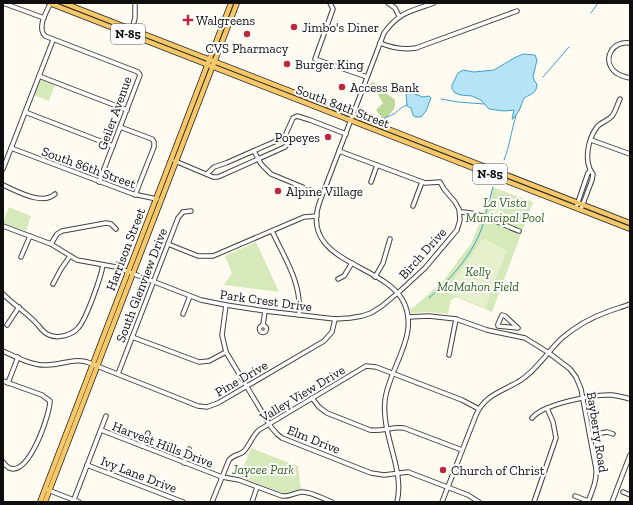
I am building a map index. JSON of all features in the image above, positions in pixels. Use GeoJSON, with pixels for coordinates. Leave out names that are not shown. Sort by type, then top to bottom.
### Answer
{"type":"FeatureCollection","features":[{"type":"Feature","properties":{"kind":"main road","name":"South 84th Street"},"geometry":{"type":"LineString","coordinates":[[50,3],[100,23],[211,63],[579,206],[630,223]]}},
{"type":"Feature","properties":{"kind":"main road","name":"South 84th Street"},"geometry":{"type":"LineString","coordinates":[[64,3],[132,29],[211,63]]}},
{"type":"Feature","properties":{"kind":"main road","name":"Harrison Street"},"geometry":{"type":"LineString","coordinates":[[130,273],[176,162],[231,3]]}},
{"type":"Feature","properties":{"kind":"main road","name":"Harrison Street"},"geometry":{"type":"LineString","coordinates":[[40,502],[47,490],[95,365],[172,157],[237,3]]}},
{"type":"Feature","properties":{"kind":"main road"},"geometry":{"type":"LineString","coordinates":[[100,23],[107,23],[127,30],[132,29]]}},
{"type":"Feature","properties":{"kind":"main road","name":"South 84th Street"},"geometry":{"type":"LineString","coordinates":[[579,206],[630,229]]}},
{"type":"Feature","properties":{"kind":"main road","name":"Harrison Street"},"geometry":{"type":"LineString","coordinates":[[45,502],[47,490]]}},
{"type":"Feature","properties":{"kind":"street"},"geometry":{"type":"LineString","coordinates":[[3,3],[44,18]]}},
{"type":"Feature","properties":{"kind":"street"},"geometry":{"type":"LineString","coordinates":[[3,169],[53,40],[44,36],[41,27],[50,3]]}},
{"type":"Feature","properties":{"kind":"street"},"geometry":{"type":"LineString","coordinates":[[132,29],[135,18],[135,3]]}},
{"type":"Feature","properties":{"kind":"street"},"geometry":{"type":"LineString","coordinates":[[330,3],[333,9],[315,59],[367,77]]}},
{"type":"Feature","properties":{"kind":"street"},"geometry":{"type":"LineString","coordinates":[[388,3],[400,16]]}},
{"type":"Feature","properties":{"kind":"street"},"geometry":{"type":"LineString","coordinates":[[396,502],[399,488],[386,429],[384,412],[385,399],[405,342],[408,329],[408,318],[405,305],[392,288],[332,251],[324,243],[318,230],[317,216],[322,195],[380,43],[390,25],[400,16],[434,3]]}},
{"type":"Feature","properties":{"kind":"street"},"geometry":{"type":"LineString","coordinates":[[380,43],[397,48],[416,48],[517,10]]}},
{"type":"Feature","properties":{"kind":"street","name":"Geiler Avenue"},"geometry":{"type":"LineString","coordinates":[[53,40],[139,73],[139,77],[127,110],[99,182]]}},
{"type":"Feature","properties":{"kind":"street"},"geometry":{"type":"LineString","coordinates":[[630,42],[617,44],[609,54],[611,66],[614,71],[630,78]]}},
{"type":"Feature","properties":{"kind":"street"},"geometry":{"type":"LineString","coordinates":[[39,76],[127,110]]}},
{"type":"Feature","properties":{"kind":"street"},"geometry":{"type":"LineString","coordinates":[[579,206],[592,180],[593,174],[590,171],[586,155],[591,140],[598,126],[610,119],[613,115],[620,99]]}},
{"type":"Feature","properties":{"kind":"street"},"geometry":{"type":"LineString","coordinates":[[25,112],[113,146]]}},
{"type":"Feature","properties":{"kind":"street"},"geometry":{"type":"LineString","coordinates":[[207,174],[215,166],[254,151],[285,136],[293,118],[297,116],[346,134]]}},
{"type":"Feature","properties":{"kind":"street"},"geometry":{"type":"LineString","coordinates":[[120,127],[145,136],[153,141],[154,147],[135,195]]}},
{"type":"Feature","properties":{"kind":"street"},"geometry":{"type":"LineString","coordinates":[[172,157],[176,162],[218,177],[259,160],[285,147],[288,144],[285,136]]}},
{"type":"Feature","properties":{"kind":"street"},"geometry":{"type":"LineString","coordinates":[[591,140],[630,154]]}},
{"type":"Feature","properties":{"kind":"street","name":"South 86th Street"},"geometry":{"type":"LineString","coordinates":[[11,148],[135,195],[156,199]]}},
{"type":"Feature","properties":{"kind":"street"},"geometry":{"type":"LineString","coordinates":[[254,151],[265,169],[271,174],[322,195]]}},
{"type":"Feature","properties":{"kind":"street"},"geometry":{"type":"LineString","coordinates":[[339,151],[422,182],[440,182],[457,205],[460,212],[469,212],[519,231]]}},
{"type":"Feature","properties":{"kind":"street"},"geometry":{"type":"LineString","coordinates":[[371,182],[378,165]]}},
{"type":"Feature","properties":{"kind":"street"},"geometry":{"type":"LineString","coordinates":[[413,206],[422,182]]}},
{"type":"Feature","properties":{"kind":"street"},"geometry":{"type":"LineString","coordinates":[[3,185],[40,198],[48,198],[55,194]]}},
{"type":"Feature","properties":{"kind":"street"},"geometry":{"type":"LineString","coordinates":[[156,199],[160,203]]}},
{"type":"Feature","properties":{"kind":"street","name":"South Glenview Drive"},"geometry":{"type":"LineString","coordinates":[[118,374],[179,215],[183,212],[191,211]]}},
{"type":"Feature","properties":{"kind":"street","name":"Birch Drive"},"geometry":{"type":"LineString","coordinates":[[398,294],[425,268],[453,234],[460,223],[460,212]]}},
{"type":"Feature","properties":{"kind":"street"},"geometry":{"type":"LineString","coordinates":[[168,244],[198,256],[211,257],[304,217],[317,216]]}},
{"type":"Feature","properties":{"kind":"street"},"geometry":{"type":"LineString","coordinates":[[51,244],[57,234],[62,231],[106,224],[111,224],[116,229]]}},
{"type":"Feature","properties":{"kind":"street","name":"Park Crest Drive"},"geometry":{"type":"LineString","coordinates":[[3,226],[51,244],[79,261],[114,267],[201,300],[226,305],[335,319],[362,316],[371,313],[398,294]]}},
{"type":"Feature","properties":{"kind":"street"},"geometry":{"type":"LineString","coordinates":[[272,231],[298,287],[300,315]]}},
{"type":"Feature","properties":{"kind":"street"},"geometry":{"type":"LineString","coordinates":[[21,257],[30,236]]}},
{"type":"Feature","properties":{"kind":"street"},"geometry":{"type":"LineString","coordinates":[[376,277],[383,263],[390,239]]}},
{"type":"Feature","properties":{"kind":"street"},"geometry":{"type":"LineString","coordinates":[[53,284],[70,256]]}},
{"type":"Feature","properties":{"kind":"street"},"geometry":{"type":"LineString","coordinates":[[338,279],[344,276],[352,264]]}},
{"type":"Feature","properties":{"kind":"street"},"geometry":{"type":"LineString","coordinates":[[3,294],[29,315],[43,331],[55,336],[70,334],[80,326],[103,265]]}},
{"type":"Feature","properties":{"kind":"street"},"geometry":{"type":"LineString","coordinates":[[183,314],[190,296]]}},
{"type":"Feature","properties":{"kind":"street","name":"Elm Drive"},"geometry":{"type":"LineString","coordinates":[[226,305],[222,335],[226,352],[276,434],[282,438],[374,474],[384,475],[404,471],[409,472],[468,495],[479,502]]}},
{"type":"Feature","properties":{"kind":"street"},"geometry":{"type":"LineString","coordinates":[[442,502],[479,409],[491,396],[521,381],[530,374],[561,339],[581,324],[607,311],[629,305]]}},
{"type":"Feature","properties":{"kind":"street"},"geometry":{"type":"LineString","coordinates":[[7,325],[19,307]]}},
{"type":"Feature","properties":{"kind":"street"},"geometry":{"type":"LineString","coordinates":[[263,325],[265,311]]}},
{"type":"Feature","properties":{"kind":"street"},"geometry":{"type":"LineString","coordinates":[[518,328],[498,326],[500,318],[504,315],[518,328],[518,336]]}},
{"type":"Feature","properties":{"kind":"street","name":"Bayberry Road"},"geometry":{"type":"LineString","coordinates":[[408,318],[429,316],[456,319],[487,330],[525,338],[549,353],[570,369],[582,389],[597,477],[588,501]]}},
{"type":"Feature","properties":{"kind":"street","name":"Pine Drive"},"geometry":{"type":"LineString","coordinates":[[3,351],[43,365],[51,365],[74,360],[95,365],[204,407],[215,404],[324,341],[332,332],[335,319]]}},
{"type":"Feature","properties":{"kind":"street"},"geometry":{"type":"LineString","coordinates":[[449,355],[456,319]]}},
{"type":"Feature","properties":{"kind":"street"},"geometry":{"type":"LineString","coordinates":[[132,337],[199,362],[209,362],[226,352]]}},
{"type":"Feature","properties":{"kind":"street"},"geometry":{"type":"LineString","coordinates":[[8,383],[18,357]]}},
{"type":"Feature","properties":{"kind":"street","name":"Valley View Drive"},"geometry":{"type":"LineString","coordinates":[[212,502],[230,458],[244,451],[256,433],[268,423],[366,366],[374,366],[462,400],[479,409]]}},
{"type":"Feature","properties":{"kind":"street"},"geometry":{"type":"LineString","coordinates":[[3,380],[42,395],[50,401],[48,413],[34,449],[23,466],[18,469],[13,469],[7,467],[3,462]]}},
{"type":"Feature","properties":{"kind":"street"},"geometry":{"type":"LineString","coordinates":[[532,418],[535,414],[547,408],[584,398],[610,395],[630,399]]}},
{"type":"Feature","properties":{"kind":"street"},"geometry":{"type":"LineString","coordinates":[[312,398],[317,406],[327,413],[370,430],[399,427],[407,428],[462,450]]}},
{"type":"Feature","properties":{"kind":"street"},"geometry":{"type":"LineString","coordinates":[[534,502],[556,438],[553,422],[547,408]]}},
{"type":"Feature","properties":{"kind":"street"},"geometry":{"type":"LineString","coordinates":[[73,501],[106,416]]}},
{"type":"Feature","properties":{"kind":"street","name":"Harvest Hills Drive"},"geometry":{"type":"LineString","coordinates":[[101,430],[222,477],[239,480],[282,496],[290,496],[300,492],[305,492],[332,502]]}},
{"type":"Feature","properties":{"kind":"street"},"geometry":{"type":"LineString","coordinates":[[591,435],[607,432],[613,434]]}},
{"type":"Feature","properties":{"kind":"street"},"geometry":{"type":"LineString","coordinates":[[142,446],[148,433]]}},
{"type":"Feature","properties":{"kind":"street"},"geometry":{"type":"LineString","coordinates":[[184,463],[189,449]]}},
{"type":"Feature","properties":{"kind":"street"},"geometry":{"type":"LineString","coordinates":[[612,502],[630,455]]}},
{"type":"Feature","properties":{"kind":"street","name":"Ivy Lane Drive"},"geometry":{"type":"LineString","coordinates":[[87,465],[183,502]]}},
{"type":"Feature","properties":{"kind":"street"},"geometry":{"type":"LineString","coordinates":[[252,502],[257,487]]}},
{"type":"Feature","properties":{"kind":"street"},"geometry":{"type":"LineString","coordinates":[[47,490],[79,502]]}},
{"type":"Feature","properties":{"kind":"street"},"geometry":{"type":"LineString","coordinates":[[624,492],[630,495]]}},
{"type":"Feature","properties":{"kind":"street"},"geometry":{"type":"LineString","coordinates":[[290,496],[290,501]]}},
{"type":"Feature","properties":{"kind":"street"},"geometry":{"type":"LineString","coordinates":[[575,496],[588,501]]}},
{"type":"Feature","properties":{"kind":"green space"},"geometry":{"type":"Polygon","coordinates":[[[40,78],[55,85],[49,101],[34,95],[40,78]]]}},
{"type":"Feature","properties":{"kind":"green space"},"geometry":{"type":"Polygon","coordinates":[[[372,82],[395,100],[395,107],[387,118],[382,118],[376,110],[383,103],[377,93],[368,88],[372,82]]]}},
{"type":"Feature","properties":{"kind":"green space","name":"Kelly McMahon Field"},"geometry":{"type":"Polygon","coordinates":[[[493,187],[533,202],[492,312],[456,297],[451,300],[448,314],[430,312],[411,313],[410,309],[444,280],[472,242],[493,187]]]}},
{"type":"Feature","properties":{"kind":"green space"},"geometry":{"type":"Polygon","coordinates":[[[498,195],[505,199],[498,219],[490,216],[498,195]]]}},
{"type":"Feature","properties":{"kind":"green space"},"geometry":{"type":"Polygon","coordinates":[[[9,207],[31,216],[26,231],[3,223],[9,207]]]}},
{"type":"Feature","properties":{"kind":"green space"},"geometry":{"type":"Polygon","coordinates":[[[485,239],[507,251],[494,283],[465,265],[482,240],[485,239]]]}},
{"type":"Feature","properties":{"kind":"green space"},"geometry":{"type":"Polygon","coordinates":[[[256,242],[279,292],[224,285],[232,273],[225,256],[256,242]]]}},
{"type":"Feature","properties":{"kind":"green space"},"geometry":{"type":"Polygon","coordinates":[[[464,265],[494,284],[485,308],[449,293],[448,289],[464,265]]]}},
{"type":"Feature","properties":{"kind":"green space","name":"Jaycee Park"},"geometry":{"type":"Polygon","coordinates":[[[251,448],[298,466],[301,489],[283,493],[240,477],[251,448]]]}},
{"type":"Feature","properties":{"kind":"water"},"geometry":{"type":"Polygon","coordinates":[[[523,54],[535,55],[537,60],[533,77],[537,87],[533,93],[524,98],[519,111],[513,119],[514,110],[504,111],[489,109],[481,100],[472,96],[455,93],[452,89],[452,85],[458,73],[463,70],[474,72],[494,70],[523,54]]]}},
{"type":"Feature","properties":{"kind":"water"},"geometry":{"type":"Polygon","coordinates":[[[409,92],[423,97],[429,96],[431,98],[426,111],[421,117],[415,117],[411,108],[407,106],[406,94],[409,92]]]}},
{"type":"Feature","properties":{"kind":"waterway"},"geometry":{"type":"LineString","coordinates":[[591,13],[598,3]]}},
{"type":"Feature","properties":{"kind":"waterway"},"geometry":{"type":"LineString","coordinates":[[543,77],[569,47]]}},
{"type":"Feature","properties":{"kind":"waterway"},"geometry":{"type":"LineString","coordinates":[[441,99],[484,104]]}},
{"type":"Feature","properties":{"kind":"waterway"},"geometry":{"type":"LineString","coordinates":[[383,120],[407,105]]}},
{"type":"Feature","properties":{"kind":"waterway"},"geometry":{"type":"LineString","coordinates":[[504,160],[516,116]]}},
{"type":"Feature","properties":{"kind":"waterway"},"geometry":{"type":"LineString","coordinates":[[486,213],[493,187]]}},
{"type":"Feature","properties":{"kind":"waterway"},"geometry":{"type":"LineString","coordinates":[[429,298],[446,282],[462,263],[475,243],[484,221]]}},
{"type":"Feature","properties":{"kind":"place","name":"Walgreens"},"geometry":{"type":"Point","coordinates":[188,20]}},
{"type":"Feature","properties":{"kind":"place","name":"Jimbo's Diner"},"geometry":{"type":"Point","coordinates":[294,27]}},
{"type":"Feature","properties":{"kind":"place","name":"CVS Pharmacy"},"geometry":{"type":"Point","coordinates":[247,34]}},
{"type":"Feature","properties":{"kind":"place","name":"Burger King"},"geometry":{"type":"Point","coordinates":[287,64]}},
{"type":"Feature","properties":{"kind":"place","name":"Access Bank"},"geometry":{"type":"Point","coordinates":[342,87]}},
{"type":"Feature","properties":{"kind":"place","name":"Popeyes"},"geometry":{"type":"Point","coordinates":[328,137]}},
{"type":"Feature","properties":{"kind":"place","name":"Alpine Village"},"geometry":{"type":"Point","coordinates":[278,191]}},
{"type":"Feature","properties":{"kind":"place","name":"Church of Christ"},"geometry":{"type":"Point","coordinates":[443,470]}},
{"type":"Feature","properties":{"kind":"park label","name":"La Vista Municipal Pool"},"geometry":{"type":"Point","coordinates":[505,210]}}]}
